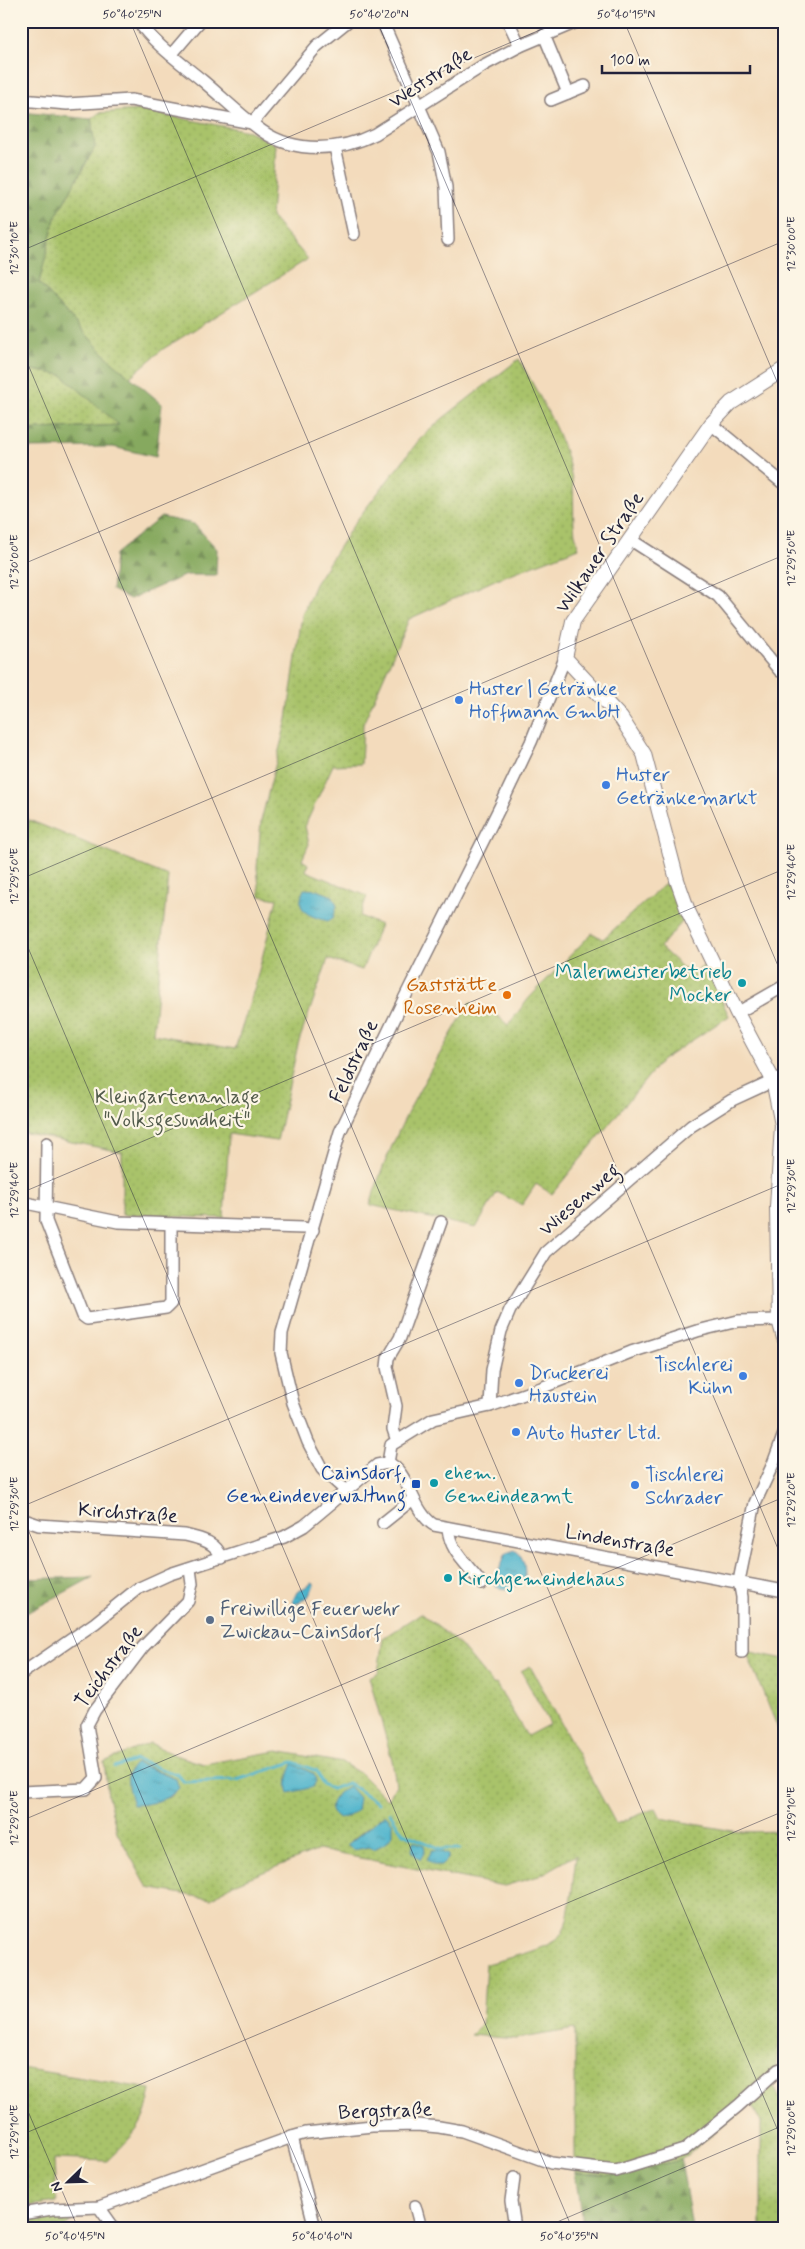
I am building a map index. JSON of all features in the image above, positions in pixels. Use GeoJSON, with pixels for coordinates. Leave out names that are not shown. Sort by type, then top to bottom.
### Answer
{"type":"FeatureCollection","features":[{"type":"Feature","properties":{"kind":"street","name":"Weststraße"},"geometry":{"type":"LineString","coordinates":[[138,21],[145,31],[171,55],[262,131],[282,142],[335,148],[359,142],[420,106],[449,85],[520,46],[579,21]]}},
{"type":"Feature","properties":{"kind":"street"},"geometry":{"type":"LineString","coordinates":[[171,55],[200,21]]}},
{"type":"Feature","properties":{"kind":"street"},"geometry":{"type":"LineString","coordinates":[[21,100],[67,104],[131,100],[252,123],[317,46],[348,21]]}},
{"type":"Feature","properties":{"kind":"street"},"geometry":{"type":"LineString","coordinates":[[382,21],[420,106],[428,129],[440,152],[446,187],[448,240]]}},
{"type":"Feature","properties":{"kind":"street"},"geometry":{"type":"LineString","coordinates":[[508,21],[520,46]]}},
{"type":"Feature","properties":{"kind":"street"},"geometry":{"type":"LineString","coordinates":[[544,35],[568,94]]}},
{"type":"Feature","properties":{"kind":"street"},"geometry":{"type":"LineString","coordinates":[[551,100],[585,86]]}},
{"type":"Feature","properties":{"kind":"street"},"geometry":{"type":"LineString","coordinates":[[335,148],[354,234]]}},
{"type":"Feature","properties":{"kind":"street","name":"Wilkauer Straße"},"geometry":{"type":"LineString","coordinates":[[565,658],[572,621],[631,540],[711,424],[731,403],[784,369]]}},
{"type":"Feature","properties":{"kind":"street"},"geometry":{"type":"LineString","coordinates":[[711,424],[784,484]]}},
{"type":"Feature","properties":{"kind":"street"},"geometry":{"type":"LineString","coordinates":[[631,540],[718,596],[780,671]]}},
{"type":"Feature","properties":{"kind":"street"},"geometry":{"type":"LineString","coordinates":[[565,658],[621,718],[644,754],[677,880],[688,910],[737,1014],[778,1078],[782,1125],[778,1207],[781,1233],[779,1320],[784,1338]]}},
{"type":"Feature","properties":{"kind":"street","name":"Feldstraße"},"geometry":{"type":"LineString","coordinates":[[346,1491],[322,1470],[306,1437],[293,1403],[281,1353],[282,1333],[340,1132],[531,742],[565,658]]}},
{"type":"Feature","properties":{"kind":"street"},"geometry":{"type":"LineString","coordinates":[[737,1014],[784,986]]}},
{"type":"Feature","properties":{"kind":"street","name":"Wiesenweg"},"geometry":{"type":"LineString","coordinates":[[490,1406],[492,1370],[502,1331],[510,1310],[546,1252],[690,1126],[732,1100],[778,1078]]}},
{"type":"Feature","properties":{"kind":"street"},"geometry":{"type":"LineString","coordinates":[[47,1143],[46,1222],[83,1316],[87,1319],[166,1308],[171,1303],[171,1224]]}},
{"type":"Feature","properties":{"kind":"street"},"geometry":{"type":"LineString","coordinates":[[21,1202],[118,1222],[304,1228],[313,1230]]}},
{"type":"Feature","properties":{"kind":"street"},"geometry":{"type":"LineString","coordinates":[[397,1441],[393,1428],[396,1406],[387,1367],[388,1358],[400,1338],[441,1222]]}},
{"type":"Feature","properties":{"kind":"street"},"geometry":{"type":"LineString","coordinates":[[21,1674],[95,1623],[137,1589],[170,1574],[284,1537],[304,1526],[377,1465],[388,1463],[391,1445],[434,1419],[490,1406],[631,1352],[697,1331],[738,1321],[779,1320]]}},
{"type":"Feature","properties":{"kind":"street"},"geometry":{"type":"LineString","coordinates":[[742,1652],[742,1597],[739,1581],[756,1502],[774,1464],[784,1434]]}},
{"type":"Feature","properties":{"kind":"street","name":"Lindenstraße"},"geometry":{"type":"LineString","coordinates":[[388,1463],[397,1468],[413,1499],[428,1522],[448,1528],[739,1581],[784,1591]]}},
{"type":"Feature","properties":{"kind":"street"},"geometry":{"type":"LineString","coordinates":[[383,1523],[413,1499]]}},
{"type":"Feature","properties":{"kind":"street","name":"Kirchstraße"},"geometry":{"type":"LineString","coordinates":[[21,1519],[39,1525],[185,1535],[202,1539],[218,1548],[222,1558]]}},
{"type":"Feature","properties":{"kind":"street"},"geometry":{"type":"LineString","coordinates":[[448,1528],[449,1537],[456,1552],[482,1584]]}},
{"type":"Feature","properties":{"kind":"street","name":"Teichstraße"},"geometry":{"type":"LineString","coordinates":[[21,1792],[86,1789],[96,1778],[87,1726],[95,1710],[143,1648],[188,1602],[192,1584],[190,1568]]}},
{"type":"Feature","properties":{"kind":"street","name":"Bergstraße"},"geometry":{"type":"LineString","coordinates":[[21,2214],[52,2209],[99,2207],[292,2136],[372,2126],[417,2125],[462,2130],[551,2163],[616,2171],[684,2150],[778,2070],[784,2068]]}},
{"type":"Feature","properties":{"kind":"street"},"geometry":{"type":"LineString","coordinates":[[292,2136],[315,2228]]}},
{"type":"Feature","properties":{"kind":"street"},"geometry":{"type":"LineString","coordinates":[[514,2178],[511,2201],[515,2228]]}},
{"type":"Feature","properties":{"kind":"street"},"geometry":{"type":"LineString","coordinates":[[415,2206],[421,2228]]}},
{"type":"Feature","properties":{"kind":"street"},"geometry":{"type":"LineString","coordinates":[[99,2207],[114,2228]]}},
{"type":"Feature","properties":{"kind":"green space"},"geometry":{"type":"Polygon","coordinates":[[[138,110],[249,131],[276,145],[271,217],[308,259],[163,349],[130,377],[108,358],[39,283],[55,218],[95,147],[91,119],[99,113],[138,110]]]}},
{"type":"Feature","properties":{"kind":"green space"},"geometry":{"type":"Polygon","coordinates":[[[21,112],[91,119],[95,147],[55,218],[39,283],[108,358],[162,404],[156,457],[113,447],[21,448],[21,430],[119,425],[62,375],[21,368],[21,112]]]}},
{"type":"Feature","properties":{"kind":"green space","name":"Kleingartenanlage \"Volksgesundheit\""},"geometry":{"type":"Polygon","coordinates":[[[519,359],[550,417],[563,447],[572,479],[574,523],[579,548],[497,579],[409,619],[363,724],[361,764],[333,765],[305,826],[309,844],[302,860],[308,864],[306,871],[367,896],[360,916],[380,925],[362,970],[328,959],[298,1044],[277,1141],[229,1134],[224,1218],[122,1215],[122,1152],[21,1132],[21,875],[29,820],[168,876],[153,1034],[235,1049],[255,986],[277,899],[260,896],[257,868],[261,821],[287,719],[302,615],[315,584],[356,521],[419,440],[443,418],[519,359]]]}},
{"type":"Feature","properties":{"kind":"green space"},"geometry":{"type":"Polygon","coordinates":[[[21,368],[62,375],[120,425],[21,430],[21,368]]]}},
{"type":"Feature","properties":{"kind":"green space"},"geometry":{"type":"Polygon","coordinates":[[[161,517],[194,524],[217,549],[216,575],[186,575],[130,599],[112,590],[115,554],[161,517]]]}},
{"type":"Feature","properties":{"kind":"green space"},"geometry":{"type":"Polygon","coordinates":[[[21,811],[27,813],[27,842],[21,877],[21,811]]]}},
{"type":"Feature","properties":{"kind":"green space"},"geometry":{"type":"Polygon","coordinates":[[[668,881],[683,921],[660,947],[691,975],[705,965],[729,1016],[661,1061],[552,1194],[536,1184],[522,1205],[497,1192],[476,1228],[370,1205],[401,1126],[427,1076],[470,1002],[495,1014],[508,1025],[529,998],[592,933],[603,939],[668,881]]]}},
{"type":"Feature","properties":{"kind":"green space"},"geometry":{"type":"Polygon","coordinates":[[[93,1577],[21,1616],[21,1579],[93,1577]]]}},
{"type":"Feature","properties":{"kind":"green space"},"geometry":{"type":"Polygon","coordinates":[[[421,1613],[461,1646],[493,1685],[496,1684],[527,1736],[550,1724],[521,1671],[530,1666],[616,1824],[656,1808],[661,1818],[738,1832],[784,1831],[784,2007],[773,2085],[784,2104],[784,2228],[761,2228],[761,2123],[751,2103],[681,2160],[615,2175],[575,2173],[575,2029],[516,2039],[470,2035],[482,2024],[486,1964],[537,1949],[556,1940],[561,1935],[567,1920],[576,1855],[539,1876],[504,1886],[319,1850],[233,1884],[211,1899],[148,1888],[117,1832],[108,1796],[104,1762],[150,1743],[175,1755],[204,1764],[277,1751],[343,1763],[361,1774],[387,1800],[396,1785],[392,1760],[369,1677],[378,1673],[383,1638],[421,1613]],[[148,1767],[142,1805],[172,1796],[176,1779],[148,1767]],[[385,1814],[351,1841],[361,1849],[368,1847],[385,1814]]]}},
{"type":"Feature","properties":{"kind":"green space"},"geometry":{"type":"Polygon","coordinates":[[[746,1651],[784,1659],[784,1755],[777,1726],[746,1651]]]}},
{"type":"Feature","properties":{"kind":"green space"},"geometry":{"type":"Polygon","coordinates":[[[21,2068],[151,2089],[141,2122],[131,2137],[107,2161],[54,2159],[56,2202],[21,2207],[21,2068]]]}},
{"type":"Feature","properties":{"kind":"green space"},"geometry":{"type":"Polygon","coordinates":[[[681,2160],[692,2228],[583,2228],[575,2173],[615,2175],[681,2160]]]}},
{"type":"Feature","properties":{"kind":"green space"},"geometry":{"type":"Polygon","coordinates":[[[74,2214],[75,2217],[64,2228],[21,2228],[21,2218],[74,2214]]]}},
{"type":"Feature","properties":{"kind":"water"},"geometry":{"type":"Polygon","coordinates":[[[304,889],[317,890],[333,896],[337,906],[333,918],[328,921],[305,912],[301,903],[304,889]]]}},
{"type":"Feature","properties":{"kind":"water"},"geometry":{"type":"Polygon","coordinates":[[[515,1550],[523,1560],[525,1580],[511,1588],[496,1587],[495,1580],[506,1553],[515,1550]]]}},
{"type":"Feature","properties":{"kind":"water"},"geometry":{"type":"Polygon","coordinates":[[[312,1583],[314,1586],[308,1597],[295,1604],[292,1602],[297,1592],[312,1583]]]}},
{"type":"Feature","properties":{"kind":"water"},"geometry":{"type":"Polygon","coordinates":[[[136,1763],[176,1779],[179,1788],[170,1796],[158,1801],[133,1805],[128,1788],[128,1778],[136,1763]]]}},
{"type":"Feature","properties":{"kind":"water"},"geometry":{"type":"Polygon","coordinates":[[[293,1764],[314,1774],[316,1781],[313,1787],[289,1793],[287,1782],[293,1764]]]}},
{"type":"Feature","properties":{"kind":"water"},"geometry":{"type":"Polygon","coordinates":[[[349,1786],[359,1798],[357,1810],[349,1816],[339,1819],[331,1810],[332,1801],[349,1786]]]}},
{"type":"Feature","properties":{"kind":"water"},"geometry":{"type":"Polygon","coordinates":[[[385,1814],[393,1823],[393,1834],[386,1843],[374,1849],[368,1847],[353,1850],[347,1845],[385,1814]]]}},
{"type":"Feature","properties":{"kind":"water"},"geometry":{"type":"Polygon","coordinates":[[[413,1841],[424,1845],[425,1851],[420,1860],[412,1852],[413,1841]]]}},
{"type":"Feature","properties":{"kind":"water"},"geometry":{"type":"Polygon","coordinates":[[[432,1850],[438,1850],[448,1855],[448,1858],[441,1865],[433,1865],[427,1860],[432,1850]]]}},
{"type":"Feature","properties":{"kind":"waterway"},"geometry":{"type":"LineString","coordinates":[[115,1767],[136,1760],[178,1775],[184,1782],[237,1780],[293,1762],[317,1771],[322,1784],[332,1789],[348,1783],[378,1803]]}},
{"type":"Feature","properties":{"kind":"waterway"},"geometry":{"type":"LineString","coordinates":[[390,1813],[403,1833],[441,1849],[460,1849]]}},
{"type":"Feature","properties":{"kind":"place","name":"Huster | Getränke Hoffmann GmbH"},"geometry":{"type":"Point","coordinates":[459,700]}},
{"type":"Feature","properties":{"kind":"place","name":"Huster Getränkemarkt"},"geometry":{"type":"Point","coordinates":[606,785]}},
{"type":"Feature","properties":{"kind":"place","name":"Malermeisterbetrieb Mocker"},"geometry":{"type":"Point","coordinates":[742,983]}},
{"type":"Feature","properties":{"kind":"place","name":"Gaststätte Rosenheim"},"geometry":{"type":"Point","coordinates":[507,995]}},
{"type":"Feature","properties":{"kind":"place","name":"Tischlerei Kühn"},"geometry":{"type":"Point","coordinates":[743,1376]}},
{"type":"Feature","properties":{"kind":"place","name":"Druckerei Haustein"},"geometry":{"type":"Point","coordinates":[519,1383]}},
{"type":"Feature","properties":{"kind":"place","name":"Auto Huster Ltd."},"geometry":{"type":"Point","coordinates":[516,1432]}},
{"type":"Feature","properties":{"kind":"place","name":"ehem. Gemeindeamt"},"geometry":{"type":"Point","coordinates":[434,1483]}},
{"type":"Feature","properties":{"kind":"place","name":"Cainsdorf, Gemeindeverwaltung"},"geometry":{"type":"Point","coordinates":[416,1484]}},
{"type":"Feature","properties":{"kind":"place","name":"Tischlerei Schrader"},"geometry":{"type":"Point","coordinates":[635,1485]}},
{"type":"Feature","properties":{"kind":"place","name":"Kirchgemeindehaus"},"geometry":{"type":"Point","coordinates":[448,1578]}},
{"type":"Feature","properties":{"kind":"place","name":"Freiwillige Feuerwehr Zwickau-Cainsdorf"},"geometry":{"type":"Point","coordinates":[210,1620]}}]}
